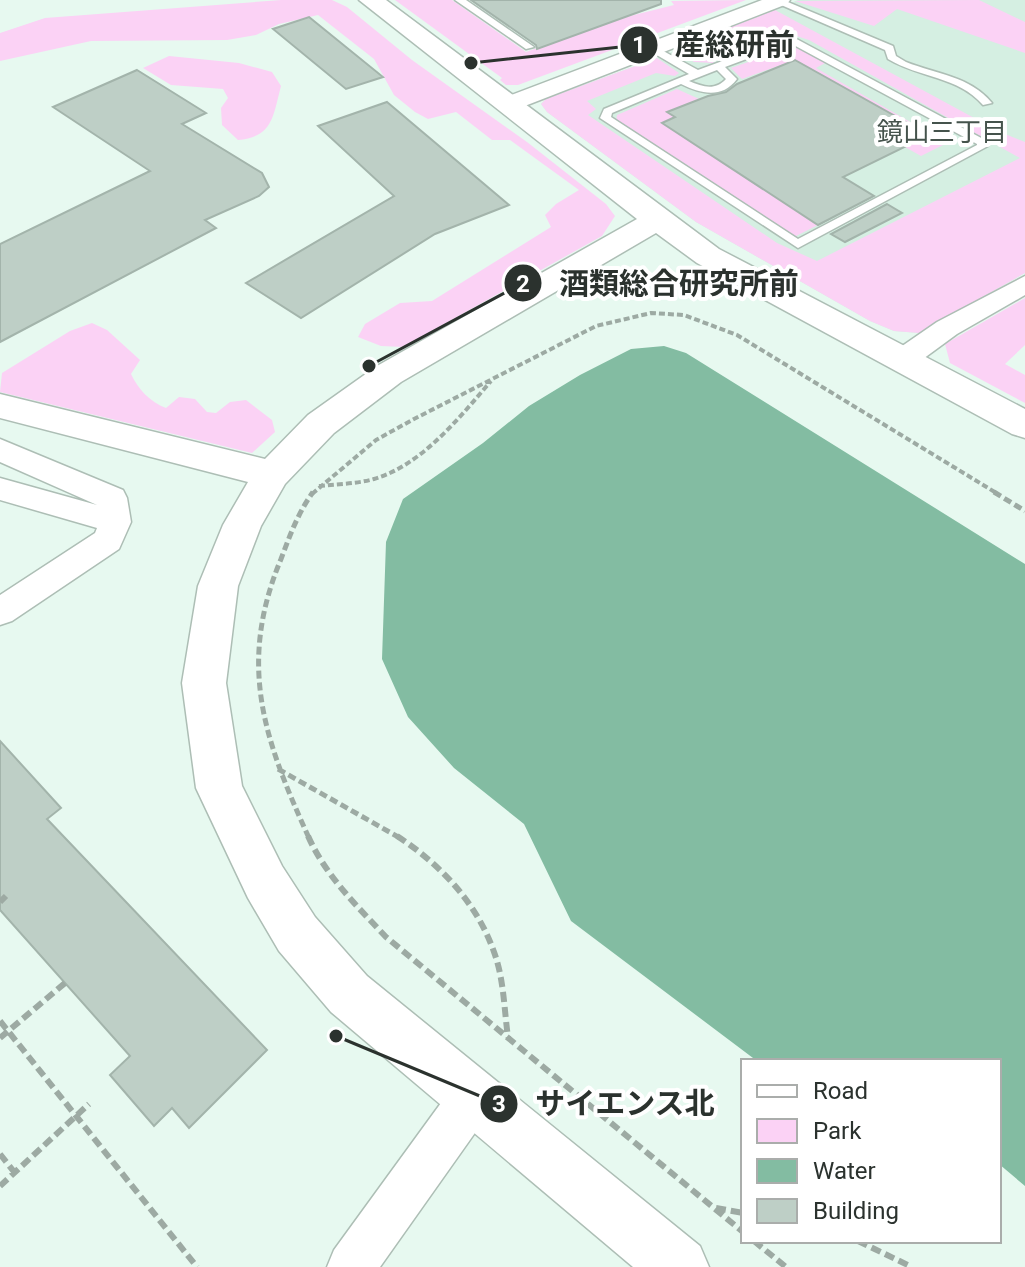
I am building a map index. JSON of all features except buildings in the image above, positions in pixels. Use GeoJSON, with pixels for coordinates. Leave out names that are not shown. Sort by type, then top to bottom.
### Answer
{"type":"FeatureCollection","features":[{"type":"Feature","properties":{"kind":"street"},"geometry":{"type":"LineString","coordinates":[[371,0],[708,256],[1025,425]]}},
{"type":"Feature","properties":{"kind":"street"},"geometry":{"type":"LineString","coordinates":[[509,104],[778,0]]}},
{"type":"Feature","properties":{"kind":"street"},"geometry":{"type":"LineString","coordinates":[[657,220],[389,374],[321,424],[272,474],[242,525],[218,586],[204,683],[219,788],[265,882],[297,934],[349,994],[679,1267]]}},
{"type":"Feature","properties":{"kind":"street"},"geometry":{"type":"LineString","coordinates":[[902,360],[947,328],[1025,284]]}},
{"type":"Feature","properties":{"kind":"street"},"geometry":{"type":"LineString","coordinates":[[0,406],[272,474]]}},
{"type":"Feature","properties":{"kind":"street"},"geometry":{"type":"LineString","coordinates":[[0,450],[112,498],[115,522],[108,540],[0,612]]}},
{"type":"Feature","properties":{"kind":"street"},"geometry":{"type":"LineString","coordinates":[[0,489],[115,522]]}},
{"type":"Feature","properties":{"kind":"street"},"geometry":{"type":"LineString","coordinates":[[351,1267],[473,1097]]}},
{"type":"Feature","properties":{"kind":"lane"},"geometry":{"type":"LineString","coordinates":[[460,0],[529,47]]}},
{"type":"Feature","properties":{"kind":"lane"},"geometry":{"type":"LineString","coordinates":[[778,0],[890,48],[891,57],[901,65],[929,71],[981,93],[987,103]]}},
{"type":"Feature","properties":{"kind":"lane"},"geometry":{"type":"LineString","coordinates":[[783,39],[800,41],[981,142],[983,146],[798,244],[605,118],[608,111],[718,65],[783,39]]}},
{"type":"Feature","properties":{"kind":"lane"},"geometry":{"type":"LineString","coordinates":[[653,49],[697,74]]}},
{"type":"Feature","properties":{"kind":"lane"},"geometry":{"type":"LineString","coordinates":[[680,80],[705,91],[723,88],[732,79],[718,65]]}},
{"type":"Feature","properties":{"kind":"path"},"geometry":{"type":"LineString","coordinates":[[741,1230],[386,937],[337,885],[317,856],[277,768],[259,700],[258,657],[264,613],[286,543],[301,509],[318,486],[376,440],[596,326],[624,316],[653,311],[706,320],[737,335],[1025,511]]}},
{"type":"Feature","properties":{"kind":"path"},"geometry":{"type":"LineString","coordinates":[[318,486],[380,478],[421,452],[457,420],[495,377]]}},
{"type":"Feature","properties":{"kind":"path"},"geometry":{"type":"LineString","coordinates":[[277,768],[372,820],[452,882],[480,916],[495,953],[508,1037]]}},
{"type":"Feature","properties":{"kind":"path"},"geometry":{"type":"LineString","coordinates":[[0,902],[6,896]]}},
{"type":"Feature","properties":{"kind":"path"},"geometry":{"type":"LineString","coordinates":[[0,1038],[65,983]]}},
{"type":"Feature","properties":{"kind":"path"},"geometry":{"type":"LineString","coordinates":[[0,1021],[197,1267]]}},
{"type":"Feature","properties":{"kind":"path"},"geometry":{"type":"LineString","coordinates":[[0,1186],[89,1104]]}},
{"type":"Feature","properties":{"kind":"path"},"geometry":{"type":"LineString","coordinates":[[0,1154],[15,1173]]}},
{"type":"Feature","properties":{"kind":"path"},"geometry":{"type":"LineString","coordinates":[[714,1208],[741,1213]]}},
{"type":"Feature","properties":{"kind":"path"},"geometry":{"type":"LineString","coordinates":[[756,1243],[786,1267]]}},
{"type":"Feature","properties":{"kind":"path"},"geometry":{"type":"LineString","coordinates":[[862,1243],[912,1267]]}},
{"type":"Feature","properties":{"kind":"shaded area"},"geometry":{"type":"Polygon","coordinates":[[[798,0],[1025,0],[1025,273],[919,333],[894,331],[870,321],[696,222],[547,112],[541,104],[546,99],[657,58],[798,0]]]}},
{"type":"Feature","properties":{"kind":"green space"},"geometry":{"type":"Polygon","coordinates":[[[281,0],[332,0],[347,7],[412,60],[527,142],[606,204],[615,216],[602,236],[403,347],[381,346],[358,337],[365,324],[400,303],[432,301],[551,227],[545,215],[579,190],[510,140],[492,140],[456,112],[428,119],[415,112],[394,95],[374,59],[318,15],[279,24],[256,35],[227,40],[91,41],[0,61],[0,33],[45,18],[281,0]]]}},
{"type":"Feature","properties":{"kind":"green space"},"geometry":{"type":"Polygon","coordinates":[[[395,0],[452,0],[526,52],[622,18],[674,5],[671,1],[746,0],[518,85],[506,85],[500,80],[502,78],[395,0]]]}},
{"type":"Feature","properties":{"kind":"green space"},"geometry":{"type":"Polygon","coordinates":[[[979,0],[1025,22],[1025,53],[897,9],[874,26],[795,1],[979,0]]]}},
{"type":"Feature","properties":{"kind":"green space"},"geometry":{"type":"Polygon","coordinates":[[[775,10],[1000,132],[1025,142],[1025,273],[919,333],[894,331],[870,321],[696,222],[547,112],[541,104],[546,99],[657,58],[679,73],[675,76],[656,73],[587,101],[596,109],[588,115],[777,243],[817,261],[1020,158],[809,40],[771,28],[710,50],[718,57],[713,63],[694,62],[676,52],[677,48],[775,10]]]}},
{"type":"Feature","properties":{"kind":"green space"},"geometry":{"type":"Polygon","coordinates":[[[797,45],[827,62],[816,68],[947,143],[921,156],[905,147],[929,135],[795,60],[742,79],[731,68],[797,45]]]}},
{"type":"Feature","properties":{"kind":"green space"},"geometry":{"type":"Polygon","coordinates":[[[169,56],[239,63],[272,72],[281,86],[276,107],[265,130],[238,140],[222,125],[221,108],[228,98],[223,89],[171,85],[143,68],[169,56]]]}},
{"type":"Feature","properties":{"kind":"green space"},"geometry":{"type":"Polygon","coordinates":[[[677,89],[699,99],[668,112],[675,117],[663,124],[818,225],[794,237],[616,122],[617,115],[677,89]]]}},
{"type":"Feature","properties":{"kind":"green space"},"geometry":{"type":"Polygon","coordinates":[[[1025,298],[1025,345],[1005,364],[1025,375],[1025,403],[950,363],[945,344],[1025,298]]]}},
{"type":"Feature","properties":{"kind":"green space"},"geometry":{"type":"Polygon","coordinates":[[[92,323],[107,330],[140,360],[131,374],[141,390],[155,402],[166,408],[179,397],[195,399],[207,412],[216,413],[230,402],[246,400],[272,420],[275,432],[252,453],[0,392],[2,373],[70,331],[92,323]]]}},
{"type":"Feature","properties":{"kind":"water"},"geometry":{"type":"Polygon","coordinates":[[[664,346],[686,353],[1025,564],[1025,1186],[1001,1166],[1001,1059],[754,1059],[571,921],[524,824],[454,768],[408,717],[382,659],[386,542],[403,499],[483,443],[529,406],[631,349],[664,346]]]}},
{"type":"Feature","properties":{"kind":"place","name":"産総研前"},"geometry":{"type":"Point","coordinates":[471,63]}},
{"type":"Feature","properties":{"kind":"place","name":"酒類総合研究所前"},"geometry":{"type":"Point","coordinates":[369,366]}},
{"type":"Feature","properties":{"kind":"place","name":"サイエンス北"},"geometry":{"type":"Point","coordinates":[336,1036]}},
{"type":"Feature","properties":{"kind":"district","name":"鏡山三丁目"},"geometry":{"type":"Point","coordinates":[942,132]}}]}
